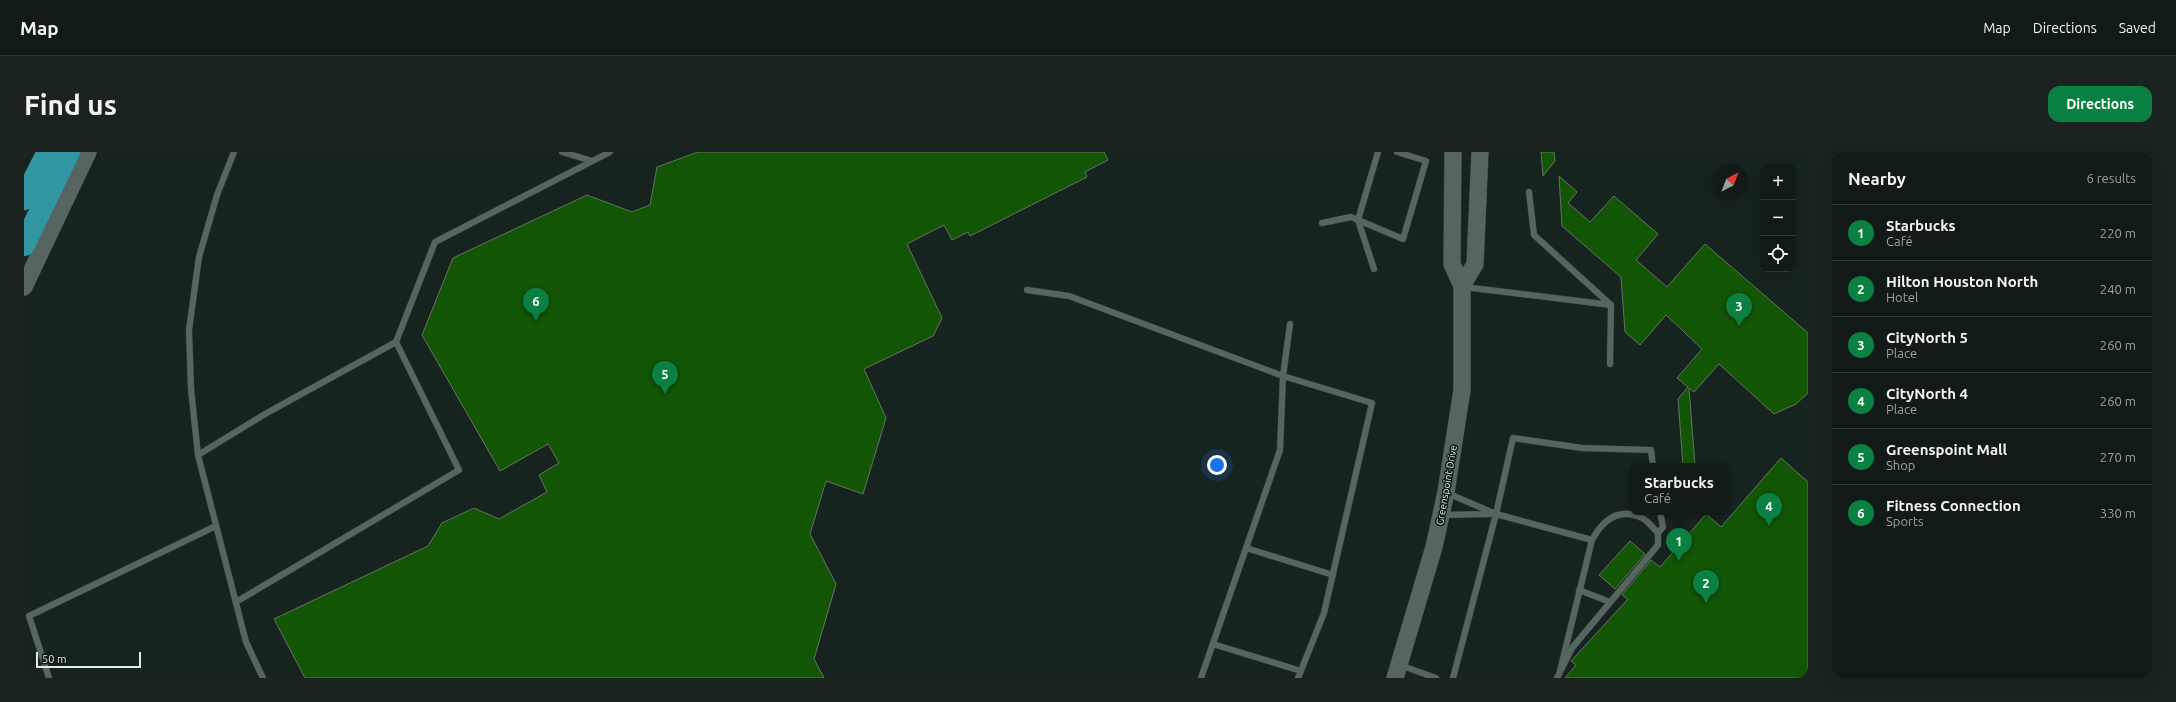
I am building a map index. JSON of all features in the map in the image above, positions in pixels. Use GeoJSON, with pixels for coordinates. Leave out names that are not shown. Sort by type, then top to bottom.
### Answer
{"type":"FeatureCollection","features":[{"type":"Feature","properties":{"kind":"highway"},"geometry":{"type":"LineString","coordinates":[[24,199],[48,152]]}},
{"type":"Feature","properties":{"kind":"highway"},"geometry":{"type":"LineString","coordinates":[[24,244],[69,152]]}},
{"type":"Feature","properties":{"kind":"street"},"geometry":{"type":"LineString","coordinates":[[24,287],[88,152]]}},
{"type":"Feature","properties":{"kind":"street","name":"Greenspoint Drive"},"geometry":{"type":"LineString","coordinates":[[1398,671],[1434,547],[1446,492],[1462,390],[1462,286],[1452,264],[1453,152]]}},
{"type":"Feature","properties":{"kind":"street"},"geometry":{"type":"LineString","coordinates":[[1462,286],[1475,264],[1480,152]]}},
{"type":"Feature","properties":{"kind":"lane"},"geometry":{"type":"LineString","coordinates":[[234,152],[217,195],[199,257],[189,330],[191,389],[198,455],[246,642],[263,678]]}},
{"type":"Feature","properties":{"kind":"lane"},"geometry":{"type":"LineString","coordinates":[[562,152],[592,162]]}},
{"type":"Feature","properties":{"kind":"lane"},"geometry":{"type":"LineString","coordinates":[[198,455],[265,414],[396,342],[435,242],[610,152]]}},
{"type":"Feature","properties":{"kind":"lane"},"geometry":{"type":"LineString","coordinates":[[1374,268],[1358,220],[1378,152]]}},
{"type":"Feature","properties":{"kind":"lane"},"geometry":{"type":"LineString","coordinates":[[1322,223],[1351,217],[1403,239],[1426,161],[1397,152]]}},
{"type":"Feature","properties":{"kind":"lane"},"geometry":{"type":"LineString","coordinates":[[1529,192],[1534,235],[1611,305],[1610,364]]}},
{"type":"Feature","properties":{"kind":"lane"},"geometry":{"type":"LineString","coordinates":[[1462,286],[1611,305]]}},
{"type":"Feature","properties":{"kind":"lane"},"geometry":{"type":"LineString","coordinates":[[1026,290],[1069,296],[1284,376],[1372,403],[1324,613],[1298,678]]}},
{"type":"Feature","properties":{"kind":"lane"},"geometry":{"type":"LineString","coordinates":[[1201,678],[1280,450],[1284,376],[1290,324]]}},
{"type":"Feature","properties":{"kind":"lane"},"geometry":{"type":"LineString","coordinates":[[236,602],[459,470],[396,342]]}},
{"type":"Feature","properties":{"kind":"lane"},"geometry":{"type":"LineString","coordinates":[[1452,678],[1496,514],[1513,438],[1582,448],[1651,450],[1653,463]]}},
{"type":"Feature","properties":{"kind":"lane"},"geometry":{"type":"LineString","coordinates":[[1446,492],[1496,514],[1592,540]]}},
{"type":"Feature","properties":{"kind":"lane"},"geometry":{"type":"LineString","coordinates":[[1441,515],[1496,514]]}},
{"type":"Feature","properties":{"kind":"lane"},"geometry":{"type":"LineString","coordinates":[[1560,671],[1592,540],[1600,525],[1612,517],[1630,515]]}},
{"type":"Feature","properties":{"kind":"lane"},"geometry":{"type":"LineString","coordinates":[[1632,515],[1643,518],[1658,533]]}},
{"type":"Feature","properties":{"kind":"lane"},"geometry":{"type":"LineString","coordinates":[[1557,678],[1572,648],[1658,545],[1658,533],[1663,527],[1661,515]]}},
{"type":"Feature","properties":{"kind":"lane"},"geometry":{"type":"LineString","coordinates":[[49,678],[29,616],[216,526]]}},
{"type":"Feature","properties":{"kind":"lane"},"geometry":{"type":"LineString","coordinates":[[1246,548],[1333,575]]}},
{"type":"Feature","properties":{"kind":"lane"},"geometry":{"type":"LineString","coordinates":[[1579,590],[1610,602]]}},
{"type":"Feature","properties":{"kind":"lane"},"geometry":{"type":"LineString","coordinates":[[1213,644],[1301,671]]}},
{"type":"Feature","properties":{"kind":"lane"},"geometry":{"type":"LineString","coordinates":[[1398,671],[1436,678]]}},
{"type":"Feature","properties":{"kind":"building"},"geometry":{"type":"Polygon","coordinates":[[[698,152],[1104,152],[1108,160],[1085,172],[1087,177],[970,236],[968,232],[952,240],[944,225],[907,244],[942,318],[933,336],[864,369],[886,418],[863,494],[826,481],[810,534],[836,584],[814,659],[824,678],[305,678],[274,619],[428,546],[442,523],[474,508],[499,519],[547,492],[539,475],[559,463],[548,444],[500,471],[422,335],[453,258],[587,195],[632,212],[650,205],[657,167],[698,152]]]}},
{"type":"Feature","properties":{"kind":"building"},"geometry":{"type":"Polygon","coordinates":[[[1541,152],[1554,152],[1555,161],[1543,176],[1541,152]]]}},
{"type":"Feature","properties":{"kind":"building"},"geometry":{"type":"Polygon","coordinates":[[[1559,176],[1577,192],[1568,203],[1590,222],[1614,196],[1658,234],[1636,260],[1667,287],[1705,244],[1808,333],[1808,393],[1796,404],[1774,414],[1719,364],[1694,392],[1689,388],[1695,463],[1683,463],[1678,399],[1688,387],[1677,378],[1702,349],[1666,315],[1640,345],[1625,332],[1621,277],[1562,226],[1559,176]]]}},
{"type":"Feature","properties":{"kind":"building"},"geometry":{"type":"Polygon","coordinates":[[[1781,458],[1808,482],[1808,678],[1565,678],[1576,665],[1571,661],[1628,599],[1622,595],[1651,560],[1660,567],[1705,515],[1707,515],[1721,527],[1781,458]]]}},
{"type":"Feature","properties":{"kind":"building"},"geometry":{"type":"Polygon","coordinates":[[[1630,541],[1645,554],[1615,589],[1599,575],[1630,541]]]}},
{"type":"Feature","properties":{"kind":"place","name":"Fitness Connection"},"geometry":{"type":"Point","coordinates":[536,321]}},
{"type":"Feature","properties":{"kind":"place","name":"CityNorth 5"},"geometry":{"type":"Point","coordinates":[1739,326]}},
{"type":"Feature","properties":{"kind":"place","name":"Greenspoint Mall"},"geometry":{"type":"Point","coordinates":[665,394]}},
{"type":"Feature","properties":{"kind":"place","name":"CityNorth 4"},"geometry":{"type":"Point","coordinates":[1769,526]}},
{"type":"Feature","properties":{"kind":"place","name":"Starbucks"},"geometry":{"type":"Point","coordinates":[1679,561]}},
{"type":"Feature","properties":{"kind":"place","name":"Hilton Houston North"},"geometry":{"type":"Point","coordinates":[1706,603]}}]}
